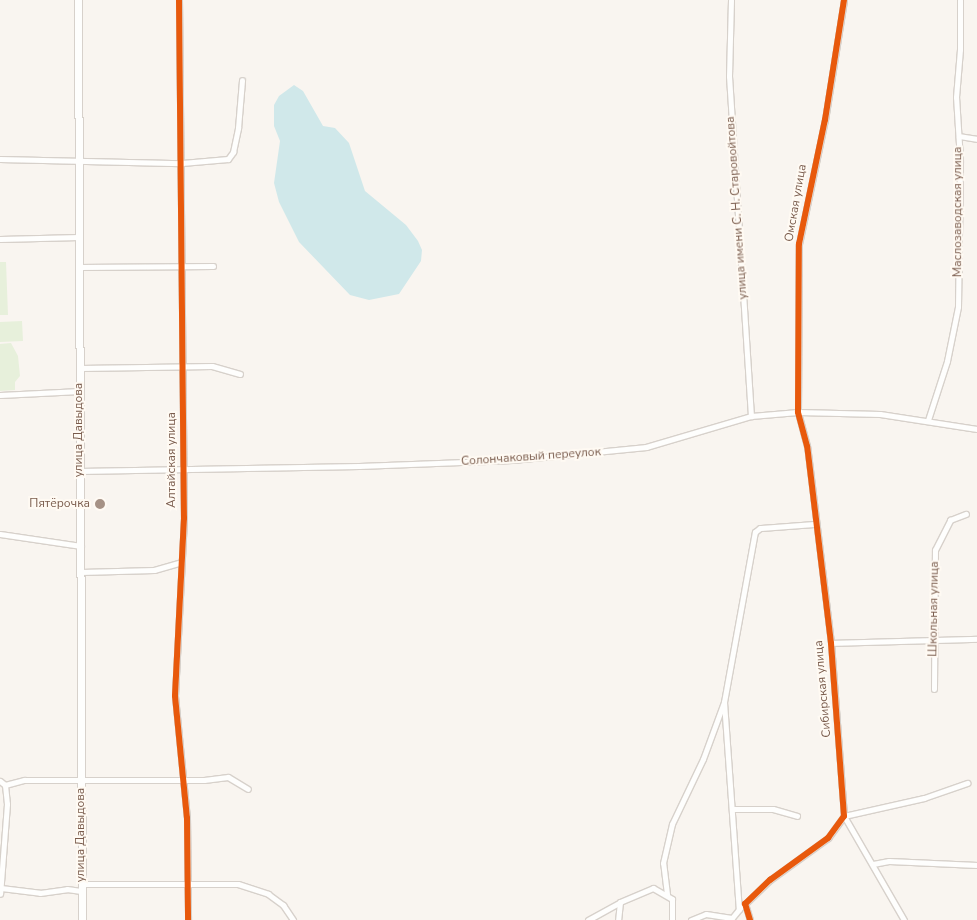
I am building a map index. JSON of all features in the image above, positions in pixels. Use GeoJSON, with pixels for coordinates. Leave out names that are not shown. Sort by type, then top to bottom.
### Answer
{"type":"FeatureCollection","features":[{"type":"Feature","properties":{"kind":"main road","name":"улица Давыдова"},"geometry":{"type":"LineString","coordinates":[[78,0],[80,368],[78,471],[81,546],[82,920]]}},
{"type":"Feature","properties":{"kind":"street","name":"Алтайская улица"},"geometry":{"type":"LineString","coordinates":[[178,0],[182,163],[183,470],[182,562],[175,696],[187,818],[188,920]]}},
{"type":"Feature","properties":{"kind":"street","name":"улица имени С. Н. Старовойтова"},"geometry":{"type":"LineString","coordinates":[[731,0],[729,76],[751,416]]}},
{"type":"Feature","properties":{"kind":"street","name":"Омская улица"},"geometry":{"type":"LineString","coordinates":[[798,412],[799,244],[825,120],[844,0]]}},
{"type":"Feature","properties":{"kind":"street","name":"Маслозаводская улица"},"geometry":{"type":"LineString","coordinates":[[928,420],[947,361],[958,307],[959,136],[956,97],[960,49],[958,1]]}},
{"type":"Feature","properties":{"kind":"street"},"geometry":{"type":"LineString","coordinates":[[0,159],[79,159],[182,163],[228,160],[233,152],[238,128],[242,80]]}},
{"type":"Feature","properties":{"kind":"street"},"geometry":{"type":"LineString","coordinates":[[959,136],[977,139]]}},
{"type":"Feature","properties":{"kind":"street"},"geometry":{"type":"LineString","coordinates":[[0,239],[79,237]]}},
{"type":"Feature","properties":{"kind":"street"},"geometry":{"type":"LineString","coordinates":[[79,267],[213,266]]}},
{"type":"Feature","properties":{"kind":"street"},"geometry":{"type":"LineString","coordinates":[[80,368],[212,366],[240,374]]}},
{"type":"Feature","properties":{"kind":"street"},"geometry":{"type":"LineString","coordinates":[[0,395],[80,391]]}},
{"type":"Feature","properties":{"kind":"street","name":"Солончаковый переулок"},"geometry":{"type":"LineString","coordinates":[[78,471],[358,466],[550,456],[646,447],[751,416],[798,412],[880,414],[977,429]]}},
{"type":"Feature","properties":{"kind":"street","name":"Сибирская улица"},"geometry":{"type":"LineString","coordinates":[[798,412],[807,446],[831,643],[844,816]]}},
{"type":"Feature","properties":{"kind":"street","name":"Школьная улица"},"geometry":{"type":"LineString","coordinates":[[934,690],[935,550],[950,520],[966,514]]}},
{"type":"Feature","properties":{"kind":"street"},"geometry":{"type":"LineString","coordinates":[[672,920],[674,905],[667,894],[663,863],[672,824],[703,759],[724,702],[755,532],[760,528],[815,524]]}},
{"type":"Feature","properties":{"kind":"street"},"geometry":{"type":"LineString","coordinates":[[0,534],[81,546]]}},
{"type":"Feature","properties":{"kind":"street"},"geometry":{"type":"LineString","coordinates":[[81,572],[154,570],[182,562]]}},
{"type":"Feature","properties":{"kind":"street"},"geometry":{"type":"LineString","coordinates":[[831,643],[977,639]]}},
{"type":"Feature","properties":{"kind":"street"},"geometry":{"type":"LineString","coordinates":[[724,702],[740,909]]}},
{"type":"Feature","properties":{"kind":"street"},"geometry":{"type":"LineString","coordinates":[[0,894],[6,804],[2,783],[24,780],[182,780],[228,777],[248,789]]}},
{"type":"Feature","properties":{"kind":"street"},"geometry":{"type":"LineString","coordinates":[[691,920],[706,914],[731,919],[770,880],[828,838],[844,816],[924,798],[967,783]]}},
{"type":"Feature","properties":{"kind":"street"},"geometry":{"type":"LineString","coordinates":[[733,809],[773,809],[797,816]]}},
{"type":"Feature","properties":{"kind":"street"},"geometry":{"type":"LineString","coordinates":[[844,816],[904,920]]}},
{"type":"Feature","properties":{"kind":"street"},"geometry":{"type":"LineString","coordinates":[[873,864],[889,861],[977,865]]}},
{"type":"Feature","properties":{"kind":"street"},"geometry":{"type":"LineString","coordinates":[[1,888],[40,893],[67,889],[187,882],[238,884],[268,894],[287,909],[293,920]]}},
{"type":"Feature","properties":{"kind":"street"},"geometry":{"type":"LineString","coordinates":[[588,920],[644,890],[653,888],[667,894]]}},
{"type":"Feature","properties":{"kind":"street"},"geometry":{"type":"LineString","coordinates":[[618,920],[620,902]]}},
{"type":"Feature","properties":{"kind":"street"},"geometry":{"type":"LineString","coordinates":[[745,904],[750,920]]}},
{"type":"Feature","properties":{"kind":"green space"},"geometry":{"type":"Polygon","coordinates":[[[0,262],[6,262],[8,315],[0,315],[0,262]]]}},
{"type":"Feature","properties":{"kind":"green space"},"geometry":{"type":"Polygon","coordinates":[[[22,321],[23,341],[0,342],[0,322],[22,321]]]}},
{"type":"Feature","properties":{"kind":"green space"},"geometry":{"type":"Polygon","coordinates":[[[11,343],[18,356],[20,376],[15,382],[15,390],[0,391],[0,344],[11,343]]]}},
{"type":"Feature","properties":{"kind":"water"},"geometry":{"type":"Polygon","coordinates":[[[294,85],[303,91],[323,126],[335,128],[349,143],[365,191],[406,225],[418,241],[422,250],[421,261],[399,294],[369,300],[350,295],[299,242],[279,202],[274,183],[280,141],[274,126],[274,105],[279,96],[294,85]]]}},
{"type":"Feature","properties":{"kind":"cycle path"},"geometry":{"type":"LineString","coordinates":[[179,0],[184,518],[175,696],[187,818],[188,920]]}},
{"type":"Feature","properties":{"kind":"cycle path"},"geometry":{"type":"LineString","coordinates":[[750,920],[745,904],[770,880],[828,838],[844,816],[831,643],[807,446],[798,412],[799,244],[825,120],[844,0]]}},
{"type":"Feature","properties":{"kind":"place","name":"Пятёрочка"},"geometry":{"type":"Point","coordinates":[100,504]}}]}
